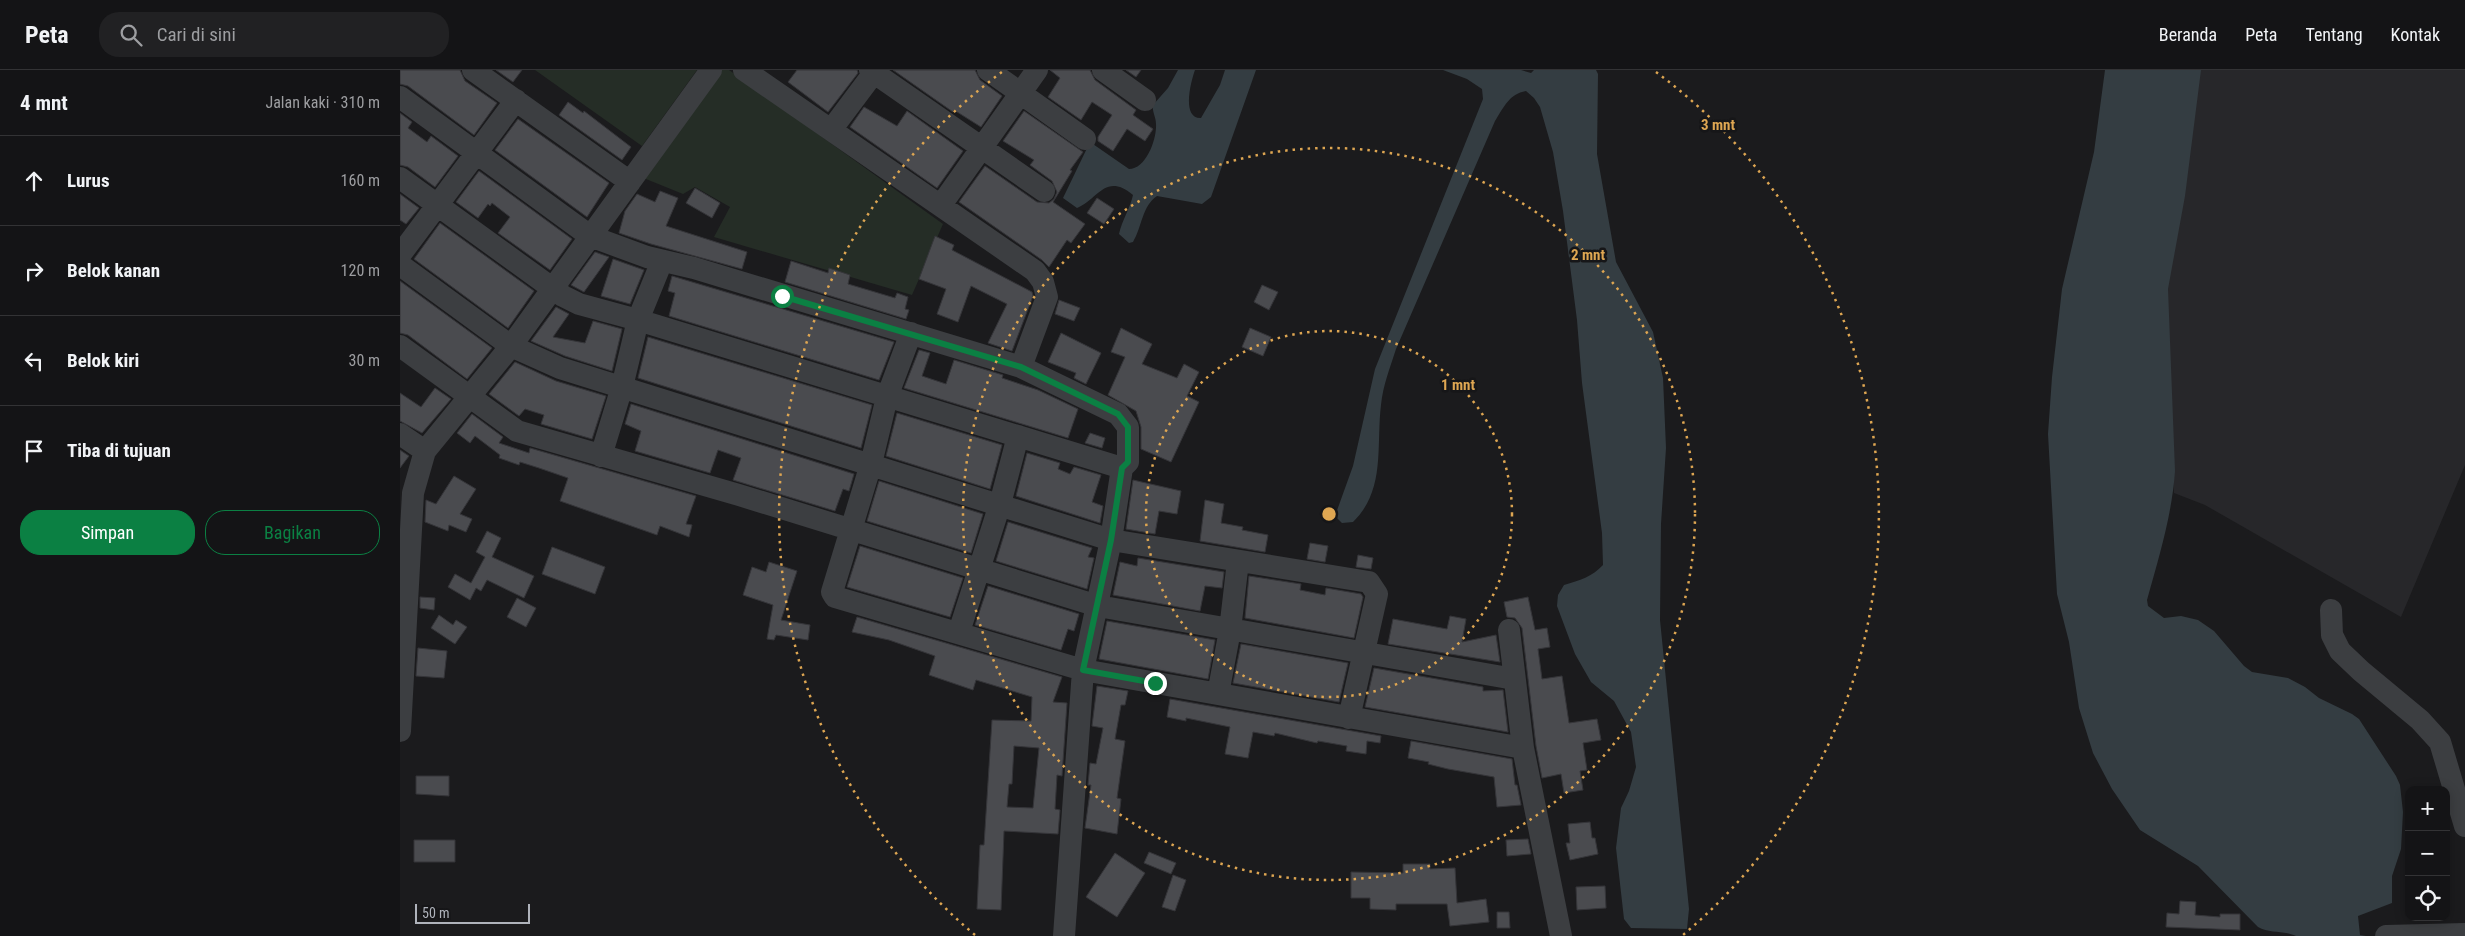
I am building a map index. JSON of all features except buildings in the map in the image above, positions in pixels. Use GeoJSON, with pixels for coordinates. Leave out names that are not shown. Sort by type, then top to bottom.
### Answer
{"type":"FeatureCollection","features":[{"type":"Feature","properties":{"kind":"street"},"geometry":{"type":"LineString","coordinates":[[473,70],[630,182]]}},
{"type":"Feature","properties":{"kind":"street"},"geometry":{"type":"LineString","coordinates":[[400,731],[414,493],[425,451],[510,346],[711,70]]}},
{"type":"Feature","properties":{"kind":"street"},"geometry":{"type":"LineString","coordinates":[[744,70],[1035,271],[1043,282],[1047,297],[1021,367]]}},
{"type":"Feature","properties":{"kind":"street"},"geometry":{"type":"LineString","coordinates":[[988,70],[1086,139]]}},
{"type":"Feature","properties":{"kind":"street"},"geometry":{"type":"LineString","coordinates":[[941,205],[1037,70]]}},
{"type":"Feature","properties":{"kind":"street"},"geometry":{"type":"LineString","coordinates":[[1103,70],[1145,100]]}},
{"type":"Feature","properties":{"kind":"street"},"geometry":{"type":"LineString","coordinates":[[831,130],[874,71],[1044,191]]}},
{"type":"Feature","properties":{"kind":"street"},"geometry":{"type":"LineString","coordinates":[[400,97],[590,236],[662,261],[1021,367],[1118,414],[1128,427],[1130,439],[1128,462],[1122,468],[1111,540],[1083,670],[1064,936]]}},
{"type":"Feature","properties":{"kind":"street"},"geometry":{"type":"LineString","coordinates":[[400,255],[436,204],[516,100]]}},
{"type":"Feature","properties":{"kind":"street"},"geometry":{"type":"LineString","coordinates":[[400,178],[551,288],[579,304],[638,320],[1122,468]]}},
{"type":"Feature","properties":{"kind":"street"},"geometry":{"type":"LineString","coordinates":[[601,456],[622,387],[638,320],[662,261]]}},
{"type":"Feature","properties":{"kind":"street"},"geometry":{"type":"LineString","coordinates":[[400,265],[510,346],[560,368],[1111,540],[1369,582],[1377,594],[1349,718]]}},
{"type":"Feature","properties":{"kind":"street"},"geometry":{"type":"LineString","coordinates":[[911,333],[887,397],[871,464],[833,595],[1083,670],[1523,748]]}},
{"type":"Feature","properties":{"kind":"street"},"geometry":{"type":"LineString","coordinates":[[400,346],[517,431],[851,529],[1098,606],[1514,679]]}},
{"type":"Feature","properties":{"kind":"street"},"geometry":{"type":"LineString","coordinates":[[400,434],[425,451]]}},
{"type":"Feature","properties":{"kind":"street"},"geometry":{"type":"LineString","coordinates":[[958,632],[1000,504],[1018,436]]}},
{"type":"Feature","properties":{"kind":"street"},"geometry":{"type":"LineString","coordinates":[[1218,694],[1230,630],[1238,561]]}},
{"type":"Feature","properties":{"kind":"street"},"geometry":{"type":"LineString","coordinates":[[2331,610],[2332,635],[2340,651],[2420,720],[2440,742],[2465,826]]}},
{"type":"Feature","properties":{"kind":"street"},"geometry":{"type":"LineString","coordinates":[[1509,630],[1523,748],[1561,936]]}},
{"type":"Feature","properties":{"kind":"street"},"geometry":{"type":"LineString","coordinates":[[2386,936],[2465,934]]}},
{"type":"Feature","properties":{"kind":"shaded area"},"geometry":{"type":"Polygon","coordinates":[[[535,70],[697,70],[642,146],[535,70]]]}},
{"type":"Feature","properties":{"kind":"shaded area"},"geometry":{"type":"Polygon","coordinates":[[[722,70],[729,70],[943,224],[912,295],[714,237],[730,207],[695,187],[683,194],[641,177],[722,70]]]}},
{"type":"Feature","properties":{"kind":"shaded area"},"geometry":{"type":"Polygon","coordinates":[[[1178,70],[1195,70],[1191,82],[1189,106],[1195,117],[1201,118],[1220,85],[1225,70],[1256,70],[1211,197],[1202,204],[1157,196],[1148,205],[1133,242],[1129,243],[1119,234],[1133,195],[1115,186],[1109,187],[1077,208],[1063,198],[1090,142],[1129,169],[1141,164],[1149,152],[1155,137],[1156,124],[1153,105],[1168,88],[1178,70]]]}},
{"type":"Feature","properties":{"kind":"shaded area"},"geometry":{"type":"Polygon","coordinates":[[[1443,70],[1521,70],[1531,73],[1534,70],[1596,70],[1598,74],[1597,154],[1616,262],[1653,332],[1663,378],[1666,448],[1661,524],[1660,620],[1689,909],[1687,929],[1631,928],[1624,919],[1616,848],[1621,808],[1629,791],[1636,767],[1631,732],[1614,701],[1591,682],[1575,654],[1557,606],[1558,595],[1564,585],[1590,575],[1603,565],[1602,533],[1582,383],[1577,320],[1563,211],[1553,152],[1540,107],[1526,91],[1511,98],[1495,121],[1396,349],[1382,398],[1379,452],[1371,496],[1353,522],[1342,523],[1335,516],[1353,466],[1375,369],[1483,99],[1482,89],[1467,79],[1443,70]]]}},
{"type":"Feature","properties":{"kind":"shaded area"},"geometry":{"type":"Polygon","coordinates":[[[2105,70],[2201,70],[2185,196],[2168,289],[2175,471],[2171,504],[2147,600],[2148,606],[2164,618],[2181,616],[2198,620],[2214,631],[2244,666],[2252,672],[2288,678],[2305,687],[2319,698],[2359,719],[2396,776],[2400,785],[2403,812],[2401,849],[2392,876],[2392,903],[2358,916],[2360,935],[2366,936],[2296,936],[2267,931],[2258,927],[2198,866],[2140,830],[2112,789],[2093,753],[2079,708],[2069,642],[2057,594],[2048,434],[2062,289],[2094,152],[2105,70]]]}},
{"type":"Feature","properties":{"kind":"shaded area"},"geometry":{"type":"Polygon","coordinates":[[[2151,70],[2465,70],[2465,465],[2401,617],[2205,505],[2174,493],[2151,70]]]}},
{"type":"Feature","properties":{"kind":"route"},"geometry":{"type":"LineString","coordinates":[[782,296],[1021,367],[1118,414],[1128,427],[1130,439],[1128,462],[1122,468],[1111,540],[1083,670],[1155,683]]}}]}
